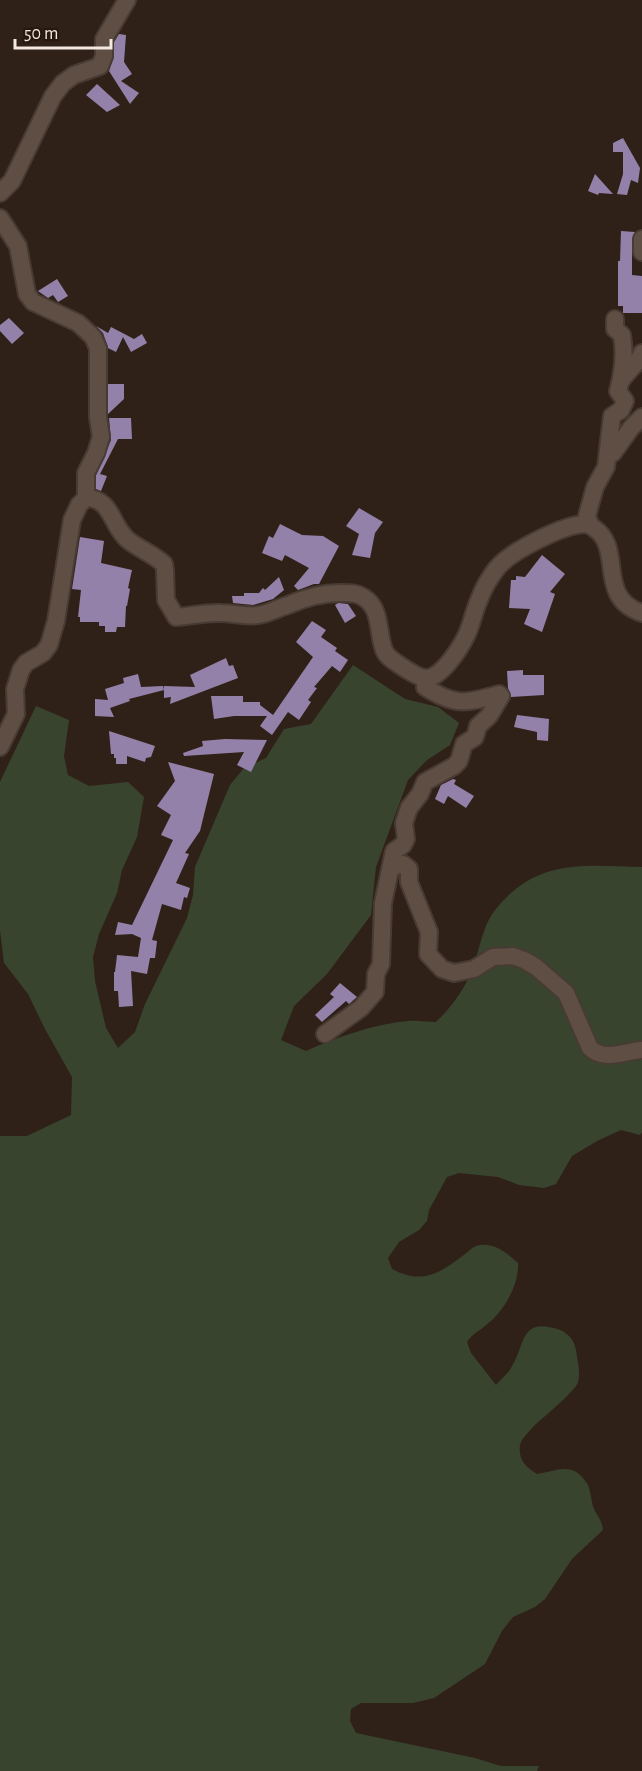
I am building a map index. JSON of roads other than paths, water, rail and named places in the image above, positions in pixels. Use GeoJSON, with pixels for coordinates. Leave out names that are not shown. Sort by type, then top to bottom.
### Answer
{"type":"FeatureCollection","features":[{"type":"Feature","properties":{"kind":"street"},"geometry":{"type":"LineString","coordinates":[[0,193],[12,181],[53,96],[63,83],[100,66],[104,56],[104,39],[127,0]]}},
{"type":"Feature","properties":{"kind":"street"},"geometry":{"type":"LineString","coordinates":[[0,218],[18,246],[27,294],[33,302],[78,323],[93,337],[98,348],[98,417],[101,437],[86,473],[86,498],[79,505],[72,520],[50,645],[43,653],[26,663],[21,670],[15,688],[16,714],[0,747]]}},
{"type":"Feature","properties":{"kind":"street"},"geometry":{"type":"LineString","coordinates":[[642,238],[642,252]]}},
{"type":"Feature","properties":{"kind":"street"},"geometry":{"type":"LineString","coordinates":[[615,319],[615,329],[622,334],[623,341],[623,360],[618,391],[625,401],[621,410],[612,416],[606,467],[598,480],[587,516],[590,525],[604,537],[616,592],[624,603],[642,613]]}},
{"type":"Feature","properties":{"kind":"street"},"geometry":{"type":"LineString","coordinates":[[620,384],[624,376],[636,366],[642,353]]}},
{"type":"Feature","properties":{"kind":"street"},"geometry":{"type":"LineString","coordinates":[[609,453],[613,453],[642,417]]}},
{"type":"Feature","properties":{"kind":"street"},"geometry":{"type":"LineString","coordinates":[[86,498],[102,501],[109,509],[120,532],[164,564],[165,600],[176,617],[221,613],[257,616],[330,592],[356,594],[372,604],[384,650],[389,658],[425,678],[433,676],[452,660],[466,637],[479,599],[498,568],[526,546],[546,536],[584,524],[590,525]]}},
{"type":"Feature","properties":{"kind":"street"},"geometry":{"type":"LineString","coordinates":[[325,1034],[361,1008],[375,992],[376,974],[381,964],[383,903],[387,880],[392,867],[394,851],[404,845],[406,839],[404,823],[410,808],[425,782],[459,761],[464,744],[475,736],[478,726],[489,716],[501,696],[499,694],[463,702],[445,699],[425,687],[425,678]]}},
{"type":"Feature","properties":{"kind":"street"},"geometry":{"type":"LineString","coordinates":[[392,867],[403,864],[409,869],[409,882],[429,932],[428,954],[442,969],[453,974],[464,972],[484,964],[493,957],[513,956],[524,960],[536,967],[566,993],[590,1048],[595,1052],[608,1056],[642,1050]]}}]}
